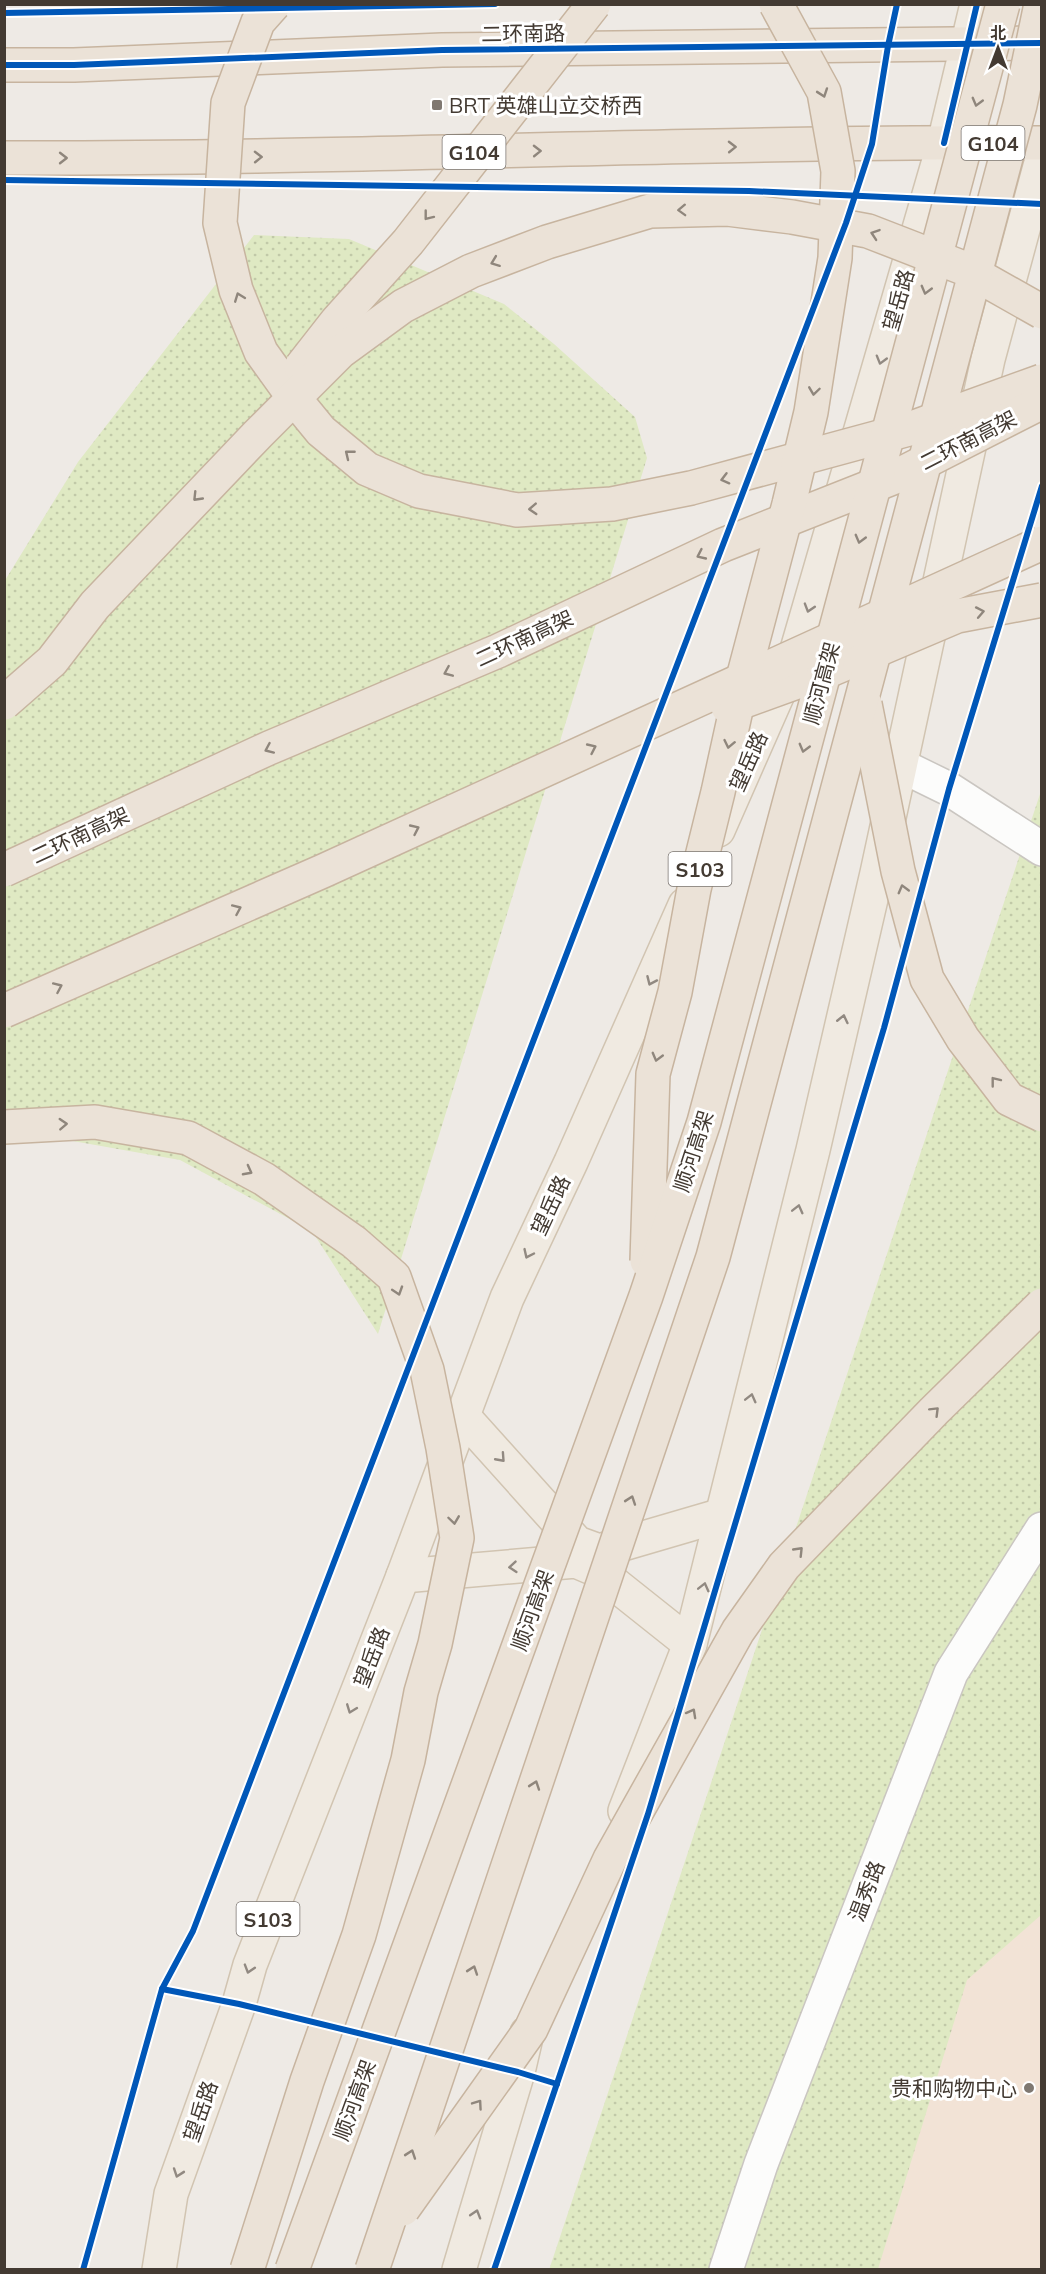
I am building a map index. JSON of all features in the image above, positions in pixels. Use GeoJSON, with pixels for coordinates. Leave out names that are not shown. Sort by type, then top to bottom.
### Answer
{"type":"FeatureCollection","features":[{"type":"Feature","properties":{"kind":"highway"},"geometry":{"type":"LineString","coordinates":[[274,4],[258,22],[228,103],[220,223],[236,290],[261,352],[321,431],[367,469],[419,491],[517,510],[612,504],[691,488],[909,429],[1041,381]]}},
{"type":"Feature","properties":{"kind":"highway"},"geometry":{"type":"LineString","coordinates":[[223,470],[337,321],[408,242],[594,4]]}},
{"type":"Feature","properties":{"kind":"highway"},"geometry":{"type":"LineString","coordinates":[[646,1296],[653,1074],[675,992],[694,889],[743,678],[811,412],[835,258],[838,171],[824,92],[776,4]]}},
{"type":"Feature","properties":{"kind":"highway","name":"顺河高架"},"geometry":{"type":"LineString","coordinates":[[292,2270],[646,1296],[704,1122],[1003,4]]}},
{"type":"Feature","properties":{"kind":"highway","name":"顺河高架"},"geometry":{"type":"LineString","coordinates":[[372,2270],[713,1257],[1020,105],[1041,4]]}},
{"type":"Feature","properties":{"kind":"highway","name":"二环南路"},"geometry":{"type":"LineString","coordinates":[[4,64],[74,65],[442,50],[1041,43]]}},
{"type":"Feature","properties":{"kind":"highway","name":"G104"},"geometry":{"type":"LineString","coordinates":[[4,158],[173,159],[1041,143]]}},
{"type":"Feature","properties":{"kind":"highway"},"geometry":{"type":"LineString","coordinates":[[4,703],[52,661],[95,605],[223,470],[340,352],[403,306],[471,271],[536,246],[650,211],[726,209],[792,217],[868,231],[966,269],[1041,312]]}},
{"type":"Feature","properties":{"kind":"highway","name":"二环南高架"},"geometry":{"type":"LineString","coordinates":[[4,870],[269,748],[498,651],[723,545],[895,477],[1041,402]]}},
{"type":"Feature","properties":{"kind":"highway"},"geometry":{"type":"LineString","coordinates":[[4,1011],[323,871],[1041,543]]}},
{"type":"Feature","properties":{"kind":"highway"},"geometry":{"type":"LineString","coordinates":[[647,723],[719,710],[830,670],[957,616],[1041,600]]}},
{"type":"Feature","properties":{"kind":"highway"},"geometry":{"type":"LineString","coordinates":[[864,695],[897,871],[927,979],[963,1039],[1009,1099],[1041,1115]]}},
{"type":"Feature","properties":{"kind":"highway"},"geometry":{"type":"LineString","coordinates":[[4,1127],[95,1122],[188,1138],[264,1179],[354,1242],[394,1277],[427,1370],[443,1448],[457,1538],[435,1644],[421,1692],[408,1760],[359,1935],[307,2081],[247,2270]]}},
{"type":"Feature","properties":{"kind":"highway"},"geometry":{"type":"LineString","coordinates":[[383,2237],[531,2030],[610,1859],[738,1631],[784,1566],[1041,1305]]}},
{"type":"Feature","properties":{"kind":"main road","name":"S103"},"geometry":{"type":"LineString","coordinates":[[944,143],[977,4]]}},
{"type":"Feature","properties":{"kind":"main road","name":"望岳路"},"geometry":{"type":"LineString","coordinates":[[159,2270],[171,2194],[239,2004],[250,1965],[403,1576],[507,1298],[571,1162],[796,653],[944,143]]}},
{"type":"Feature","properties":{"kind":"main road"},"geometry":{"type":"LineString","coordinates":[[459,2270],[518,2072],[528,2030],[556,1987],[690,1644],[813,1150],[988,359],[1041,159]]}},
{"type":"Feature","properties":{"kind":"main road"},"geometry":{"type":"LineString","coordinates":[[462,1415],[577,1543],[599,1551],[722,1515]]}},
{"type":"Feature","properties":{"kind":"main road"},"geometry":{"type":"LineString","coordinates":[[403,1576],[576,1561],[597,1570],[690,1644]]}},
{"type":"Feature","properties":{"kind":"street"},"geometry":{"type":"LineString","coordinates":[[900,765],[949,789],[1041,849]]}},
{"type":"Feature","properties":{"kind":"street","name":"温秀路"},"geometry":{"type":"LineString","coordinates":[[726,2270],[760,2164],[951,1673],[1041,1529]]}},
{"type":"Feature","properties":{"kind":"shaded area"},"geometry":{"type":"Polygon","coordinates":[[[1041,1401],[1041,2269],[605,2270],[1041,1401]]]}},
{"type":"Feature","properties":{"kind":"green space"},"geometry":{"type":"Polygon","coordinates":[[[254,235],[349,239],[504,304],[554,344],[635,417],[647,458],[378,1334],[312,1231],[180,1160],[5,1129],[4,582],[78,462],[254,235]]]}},
{"type":"Feature","properties":{"kind":"green space"},"geometry":{"type":"Polygon","coordinates":[[[1041,791],[1041,1915],[967,1980],[878,2269],[549,2270],[1041,791]]]}},
{"type":"Feature","properties":{"kind":"cycle path"},"geometry":{"type":"LineString","coordinates":[[4,13],[495,4]]}},
{"type":"Feature","properties":{"kind":"cycle path"},"geometry":{"type":"LineString","coordinates":[[83,2270],[162,1989],[193,1931],[846,223],[872,144],[897,4]]}},
{"type":"Feature","properties":{"kind":"cycle path"},"geometry":{"type":"LineString","coordinates":[[944,143],[977,4]]}},
{"type":"Feature","properties":{"kind":"cycle path"},"geometry":{"type":"LineString","coordinates":[[4,65],[74,65],[442,50],[1042,43]]}},
{"type":"Feature","properties":{"kind":"cycle path"},"geometry":{"type":"LineString","coordinates":[[4,180],[749,191],[1042,204]]}},
{"type":"Feature","properties":{"kind":"cycle path"},"geometry":{"type":"LineString","coordinates":[[494,2270],[648,1814],[884,1028],[949,789],[1042,486]]}},
{"type":"Feature","properties":{"kind":"cycle path"},"geometry":{"type":"LineString","coordinates":[[162,1989],[239,2004],[518,2072],[557,2084]]}},
{"type":"Feature","properties":{"kind":"place","name":"BRT 英雄山立交桥西"},"geometry":{"type":"Point","coordinates":[437,105]}},
{"type":"Feature","properties":{"kind":"place","name":"贵和购物中心"},"geometry":{"type":"Point","coordinates":[1029,2088]}}]}
